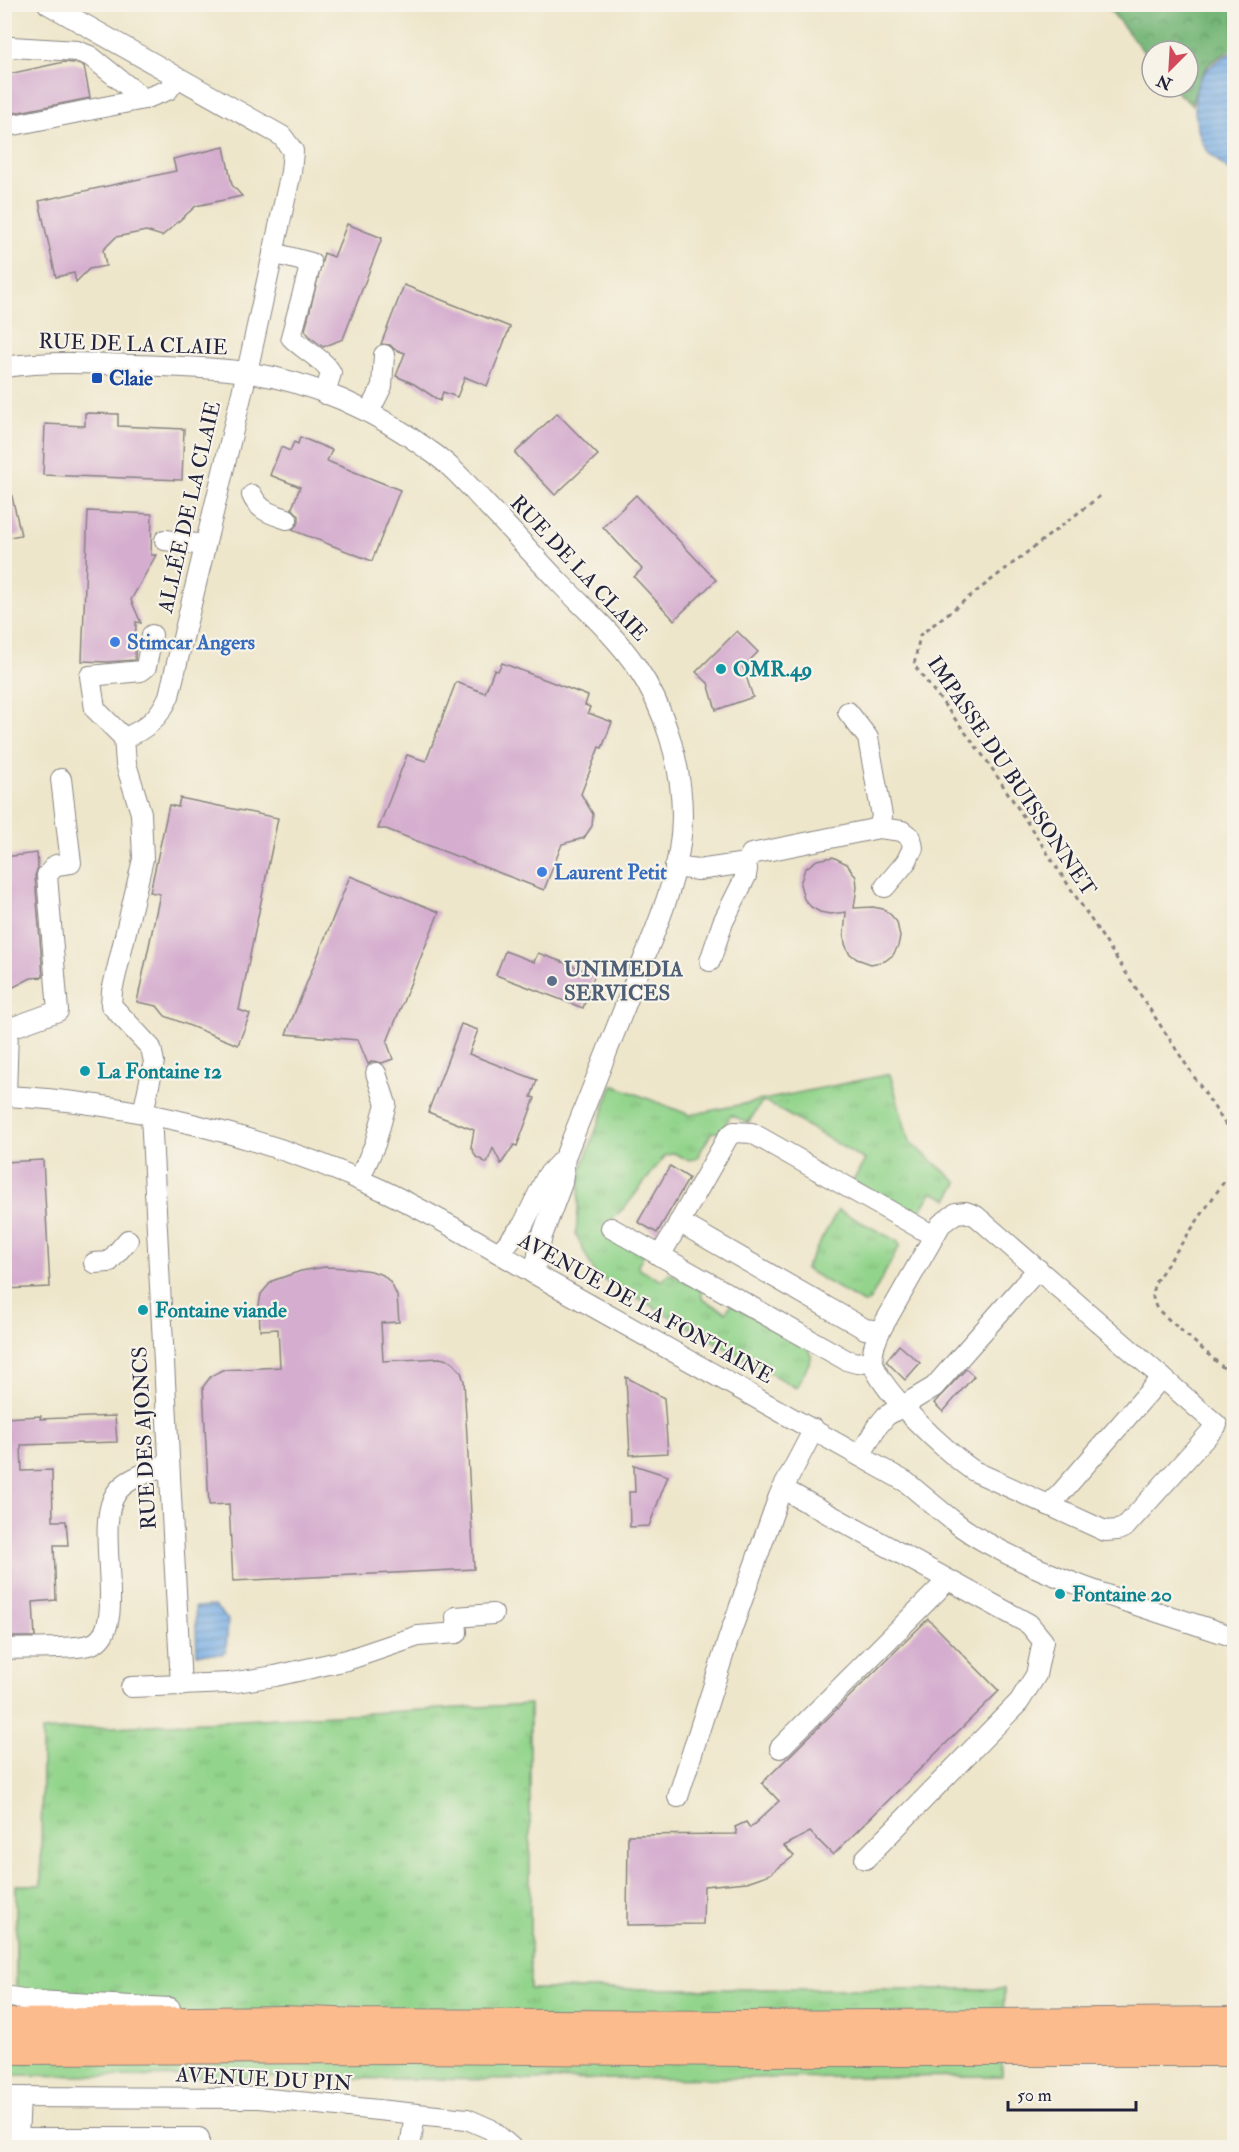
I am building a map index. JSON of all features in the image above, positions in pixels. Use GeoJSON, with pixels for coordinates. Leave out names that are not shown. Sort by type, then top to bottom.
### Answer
{"type":"FeatureCollection","features":[{"type":"Feature","properties":{"kind":"highway"},"geometry":{"type":"LineString","coordinates":[[4,2024],[282,2021],[373,2024],[737,2026],[1234,2022]]}},
{"type":"Feature","properties":{"kind":"highway"},"geometry":{"type":"LineString","coordinates":[[4,2049],[1234,2050]]}},
{"type":"Feature","properties":{"kind":"street","name":"ALLÉE DE LA CLAIE"},"geometry":{"type":"LineString","coordinates":[[48,4],[282,136],[293,151],[291,172],[247,372],[169,696],[165,706],[151,723],[134,735],[124,738]]}},
{"type":"Feature","properties":{"kind":"street"},"geometry":{"type":"LineString","coordinates":[[12,47],[77,51],[90,56],[144,99]]}},
{"type":"Feature","properties":{"kind":"street"},"geometry":{"type":"LineString","coordinates":[[9,126],[144,99],[168,90],[177,77]]}},
{"type":"Feature","properties":{"kind":"street"},"geometry":{"type":"LineString","coordinates":[[273,253],[311,263],[291,337],[301,348],[327,366],[331,373],[325,394]]}},
{"type":"Feature","properties":{"kind":"street"},"geometry":{"type":"LineString","coordinates":[[369,412],[382,386],[384,356]]}},
{"type":"Feature","properties":{"kind":"street","name":"RUE DE LA CLAIE"},"geometry":{"type":"LineString","coordinates":[[4,367],[44,363],[87,363],[247,372],[290,382],[369,412],[433,452],[469,485],[613,637],[636,666],[657,702],[669,731],[682,814],[680,843],[671,885],[656,927],[565,1156],[562,1183],[542,1236],[534,1274]]}},
{"type":"Feature","properties":{"kind":"street"},"geometry":{"type":"LineString","coordinates":[[252,495],[255,502],[264,510],[287,519]]}},
{"type":"Feature","properties":{"kind":"street"},"geometry":{"type":"LineString","coordinates":[[165,540],[204,545]]}},
{"type":"Feature","properties":{"kind":"street"},"geometry":{"type":"LineString","coordinates":[[124,738],[95,709],[90,676],[141,672],[146,667],[149,635],[183,638]]}},
{"type":"Feature","properties":{"kind":"street"},"geometry":{"type":"LineString","coordinates":[[848,712],[868,738],[882,816],[879,828]]}},
{"type":"Feature","properties":{"kind":"street","name":"RUE DES AJONCS"},"geometry":{"type":"LineString","coordinates":[[124,738],[126,764],[141,813],[143,859],[112,991],[111,1005],[150,1048],[154,1062],[147,1114],[157,1239],[181,1686]]}},
{"type":"Feature","properties":{"kind":"street"},"geometry":{"type":"LineString","coordinates":[[5,1096],[8,1029],[58,1011],[47,875],[56,866],[70,863],[61,779]]}},
{"type":"Feature","properties":{"kind":"street"},"geometry":{"type":"LineString","coordinates":[[710,962],[723,922],[746,876],[746,863],[751,855],[879,828],[902,831],[911,838],[913,848],[906,862],[885,887]]}},
{"type":"Feature","properties":{"kind":"street"},"geometry":{"type":"LineString","coordinates":[[675,867],[698,870],[746,863]]}},
{"type":"Feature","properties":{"kind":"street"},"geometry":{"type":"LineString","coordinates":[[359,1180],[375,1144],[386,1104],[376,1073]]}},
{"type":"Feature","properties":{"kind":"street","name":"AVENUE DE LA FONTAINE"},"geometry":{"type":"LineString","coordinates":[[5,1096],[59,1100],[147,1114],[270,1147],[359,1180],[499,1253],[906,1482],[957,1523],[985,1542],[1080,1586],[1234,1637]]}},
{"type":"Feature","properties":{"kind":"street"},"geometry":{"type":"LineString","coordinates":[[660,1256],[728,1137],[734,1132],[752,1133],[934,1236]]}},
{"type":"Feature","properties":{"kind":"street","name":"RUE DE LA CLAIE"},"geometry":{"type":"LineString","coordinates":[[499,1253],[523,1225],[547,1176],[565,1156]]}},
{"type":"Feature","properties":{"kind":"street"},"geometry":{"type":"LineString","coordinates":[[966,1212],[976,1215],[1038,1269],[1217,1425],[1125,1527],[1118,1530],[1105,1531],[974,1471],[958,1461],[877,1375],[872,1360],[873,1347],[880,1331],[941,1224],[948,1217],[966,1212]]}},
{"type":"Feature","properties":{"kind":"street"},"geometry":{"type":"LineString","coordinates":[[679,1222],[865,1329],[880,1331]]}},
{"type":"Feature","properties":{"kind":"street"},"geometry":{"type":"LineString","coordinates":[[611,1228],[846,1360],[857,1363],[872,1360]]}},
{"type":"Feature","properties":{"kind":"street"},"geometry":{"type":"LineString","coordinates":[[94,1263],[109,1262],[125,1235],[157,1239]]}},
{"type":"Feature","properties":{"kind":"street"},"geometry":{"type":"LineString","coordinates":[[860,1456],[876,1428],[886,1416],[934,1388],[1038,1269]]}},
{"type":"Feature","properties":{"kind":"street"},"geometry":{"type":"LineString","coordinates":[[1048,1505],[1162,1377]]}},
{"type":"Feature","properties":{"kind":"street"},"geometry":{"type":"LineString","coordinates":[[678,1797],[729,1636],[783,1489],[814,1430]]}},
{"type":"Feature","properties":{"kind":"street"},"geometry":{"type":"LineString","coordinates":[[4,1649],[85,1646],[102,1638],[110,1620],[108,1523],[111,1502],[123,1485],[169,1463]]}},
{"type":"Feature","properties":{"kind":"street"},"geometry":{"type":"LineString","coordinates":[[783,1489],[1029,1624],[1043,1641],[1036,1675],[1019,1702],[865,1859]]}},
{"type":"Feature","properties":{"kind":"street"},"geometry":{"type":"LineString","coordinates":[[780,1748],[948,1580]]}},
{"type":"Feature","properties":{"kind":"street"},"geometry":{"type":"LineString","coordinates":[[131,1687],[230,1683],[275,1676],[337,1662],[418,1636],[457,1633],[456,1617],[493,1614]]}},
{"type":"Feature","properties":{"kind":"street"},"geometry":{"type":"LineString","coordinates":[[4,1996],[36,2001],[220,2010],[282,2021]]}},
{"type":"Feature","properties":{"kind":"street"},"geometry":{"type":"LineString","coordinates":[[12,2097],[18,2138],[199,2138],[199,2148]]}},
{"type":"Feature","properties":{"kind":"street","name":"AVENUE DU PIN"},"geometry":{"type":"LineString","coordinates":[[12,2097],[259,2098],[467,2119],[501,2136],[512,2148]]}},
{"type":"Feature","properties":{"kind":"street"},"geometry":{"type":"LineString","coordinates":[[410,2148],[415,2114]]}},
{"type":"Feature","properties":{"kind":"path","name":"IMPASSE DU BUISSONNET"},"geometry":{"type":"LineString","coordinates":[[1100,496],[920,635],[914,665],[987,761],[1232,1133],[1234,1155]]}},
{"type":"Feature","properties":{"kind":"path"},"geometry":{"type":"LineString","coordinates":[[1234,1167],[1156,1281],[1153,1298],[1154,1304],[1161,1313],[1234,1377]]}},
{"type":"Feature","properties":{"kind":"green space"},"geometry":{"type":"Polygon","coordinates":[[[1106,5],[1234,5],[1234,49],[1216,59],[1200,77],[1200,39],[1140,39],[1140,47],[1106,5]]]}},
{"type":"Feature","properties":{"kind":"green space"},"geometry":{"type":"Polygon","coordinates":[[[1185,99],[1194,99],[1192,105],[1185,99]]]}},
{"type":"Feature","properties":{"kind":"green space"},"geometry":{"type":"Polygon","coordinates":[[[890,1074],[909,1141],[958,1183],[948,1199],[932,1192],[916,1219],[853,1181],[865,1160],[768,1103],[761,1103],[748,1123],[731,1115],[721,1133],[712,1132],[696,1159],[688,1160],[674,1153],[665,1156],[626,1206],[608,1223],[644,1254],[638,1265],[639,1269],[660,1280],[663,1280],[669,1273],[702,1291],[702,1299],[726,1312],[731,1304],[807,1348],[811,1359],[796,1388],[595,1274],[576,1235],[581,1170],[613,1085],[690,1115],[890,1074]]]}},
{"type":"Feature","properties":{"kind":"green space"},"geometry":{"type":"Polygon","coordinates":[[[838,1210],[897,1241],[900,1245],[870,1300],[865,1304],[805,1269],[838,1210]]]}},
{"type":"Feature","properties":{"kind":"green space"},"geometry":{"type":"Polygon","coordinates":[[[530,1704],[530,1989],[1004,1989],[1002,2076],[515,2080],[5,2075],[5,2003],[16,2003],[16,1885],[41,1885],[42,1731],[530,1704]]]}},
{"type":"Feature","properties":{"kind":"water"},"geometry":{"type":"Polygon","coordinates":[[[1234,52],[1234,175],[1207,150],[1199,134],[1195,114],[1196,99],[1200,99],[1201,77],[1225,56],[1234,52]]]}},
{"type":"Feature","properties":{"kind":"water"},"geometry":{"type":"Polygon","coordinates":[[[215,1606],[228,1620],[226,1651],[223,1654],[197,1654],[195,1607],[215,1606]]]}},
{"type":"Feature","properties":{"kind":"building"},"geometry":{"type":"Polygon","coordinates":[[[64,62],[84,66],[90,98],[4,115],[4,75],[64,62]]]}},
{"type":"Feature","properties":{"kind":"building"},"geometry":{"type":"Polygon","coordinates":[[[224,147],[232,185],[242,196],[196,206],[162,236],[146,231],[116,237],[103,250],[106,266],[89,269],[76,282],[74,273],[56,277],[39,201],[176,171],[173,159],[224,147]]]}},
{"type":"Feature","properties":{"kind":"building"},"geometry":{"type":"Polygon","coordinates":[[[347,224],[382,238],[343,339],[323,347],[305,330],[324,253],[334,257],[347,224]]]}},
{"type":"Feature","properties":{"kind":"building"},"geometry":{"type":"Polygon","coordinates":[[[404,285],[510,327],[487,386],[465,377],[457,397],[443,392],[440,401],[414,384],[396,376],[405,353],[390,345],[381,344],[404,285]]]}},
{"type":"Feature","properties":{"kind":"building"},"geometry":{"type":"Polygon","coordinates":[[[85,413],[118,414],[118,426],[184,429],[182,480],[43,475],[45,424],[85,426],[85,413]]]}},
{"type":"Feature","properties":{"kind":"building"},"geometry":{"type":"Polygon","coordinates":[[[557,413],[598,455],[555,495],[515,453],[557,413]]]}},
{"type":"Feature","properties":{"kind":"building"},"geometry":{"type":"Polygon","coordinates":[[[300,437],[332,450],[327,461],[400,490],[372,561],[292,530],[299,522],[299,516],[292,508],[300,487],[270,475],[281,447],[290,451],[294,442],[298,444],[300,437]]]}},
{"type":"Feature","properties":{"kind":"building"},"geometry":{"type":"Polygon","coordinates":[[[10,488],[21,535],[4,538],[4,489],[10,488]]]}},
{"type":"Feature","properties":{"kind":"building"},"geometry":{"type":"Polygon","coordinates":[[[636,495],[716,580],[674,620],[634,577],[642,569],[603,527],[636,495]]]}},
{"type":"Feature","properties":{"kind":"building"},"geometry":{"type":"Polygon","coordinates":[[[88,511],[152,514],[151,555],[156,555],[131,600],[141,623],[136,622],[135,660],[82,661],[88,511]]]}},
{"type":"Feature","properties":{"kind":"building","name":"OMR.49"},"geometry":{"type":"Polygon","coordinates":[[[737,631],[758,652],[743,667],[753,697],[716,710],[708,683],[696,672],[737,631]]]}},
{"type":"Feature","properties":{"kind":"building"},"geometry":{"type":"Polygon","coordinates":[[[502,663],[588,696],[585,705],[590,707],[588,713],[612,722],[602,748],[599,747],[581,794],[593,814],[592,826],[584,838],[562,844],[544,890],[386,829],[378,829],[407,755],[426,761],[456,682],[485,693],[494,670],[498,671],[502,663]]]}},
{"type":"Feature","properties":{"kind":"building"},"geometry":{"type":"Polygon","coordinates":[[[180,798],[278,818],[239,1010],[250,1014],[238,1045],[165,1016],[157,1006],[137,1002],[160,894],[150,892],[169,805],[178,807],[180,798]]]}},
{"type":"Feature","properties":{"kind":"building"},"geometry":{"type":"Polygon","coordinates":[[[37,853],[38,867],[35,876],[43,977],[31,978],[4,992],[4,857],[37,853]]]}},
{"type":"Feature","properties":{"kind":"building"},"geometry":{"type":"Polygon","coordinates":[[[833,857],[847,864],[856,877],[854,908],[883,909],[897,922],[900,937],[898,946],[893,955],[885,961],[871,964],[849,953],[844,934],[846,912],[830,914],[820,912],[804,899],[800,884],[805,869],[817,860],[833,857]]]}},
{"type":"Feature","properties":{"kind":"building"},"geometry":{"type":"Polygon","coordinates":[[[350,876],[439,912],[387,1042],[393,1059],[382,1063],[373,1061],[368,1064],[358,1040],[286,1034],[350,876]]]}},
{"type":"Feature","properties":{"kind":"building","name":"UNIMEDIA SERVICES"},"geometry":{"type":"Polygon","coordinates":[[[505,951],[534,962],[538,953],[595,974],[583,1008],[496,975],[505,951]]]}},
{"type":"Feature","properties":{"kind":"building"},"geometry":{"type":"Polygon","coordinates":[[[461,1024],[478,1030],[469,1054],[537,1080],[531,1097],[535,1098],[517,1146],[514,1145],[501,1164],[493,1148],[487,1163],[476,1157],[471,1147],[474,1130],[428,1112],[461,1024]]]}},
{"type":"Feature","properties":{"kind":"building"},"geometry":{"type":"Polygon","coordinates":[[[43,1160],[50,1287],[4,1289],[4,1162],[43,1160]]]}},
{"type":"Feature","properties":{"kind":"building"},"geometry":{"type":"Polygon","coordinates":[[[670,1166],[689,1178],[657,1233],[638,1222],[670,1166]]]}},
{"type":"Feature","properties":{"kind":"building"},"geometry":{"type":"Polygon","coordinates":[[[325,1267],[371,1271],[383,1275],[391,1283],[397,1296],[399,1322],[381,1323],[383,1361],[440,1358],[451,1361],[461,1372],[464,1381],[474,1569],[233,1581],[229,1504],[209,1505],[203,1387],[211,1376],[222,1370],[280,1367],[278,1329],[260,1330],[261,1294],[272,1281],[301,1271],[325,1267]]]}},
{"type":"Feature","properties":{"kind":"building"},"geometry":{"type":"Polygon","coordinates":[[[899,1345],[920,1363],[905,1380],[886,1361],[899,1345]]]}},
{"type":"Feature","properties":{"kind":"building"},"geometry":{"type":"Polygon","coordinates":[[[966,1369],[974,1376],[943,1412],[934,1403],[966,1369]]]}},
{"type":"Feature","properties":{"kind":"building"},"geometry":{"type":"Polygon","coordinates":[[[626,1377],[664,1398],[668,1453],[630,1455],[626,1377]]]}},
{"type":"Feature","properties":{"kind":"building"},"geometry":{"type":"Polygon","coordinates":[[[41,1416],[40,1419],[115,1416],[117,1442],[21,1445],[22,1471],[52,1470],[53,1521],[66,1521],[68,1545],[54,1545],[56,1600],[33,1602],[35,1637],[4,1637],[4,1418],[41,1416]]]}},
{"type":"Feature","properties":{"kind":"building"},"geometry":{"type":"Polygon","coordinates":[[[634,1465],[668,1476],[649,1526],[630,1527],[629,1492],[635,1492],[634,1465]]]}},
{"type":"Feature","properties":{"kind":"building"},"geometry":{"type":"Polygon","coordinates":[[[928,1619],[999,1691],[833,1855],[810,1832],[784,1846],[794,1856],[770,1874],[747,1882],[704,1886],[703,1924],[627,1925],[628,1835],[737,1834],[735,1827],[746,1822],[750,1828],[779,1801],[762,1783],[928,1619]]]}},
{"type":"Feature","properties":{"kind":"place","name":"Claie"},"geometry":{"type":"Point","coordinates":[97,378]}},
{"type":"Feature","properties":{"kind":"place","name":"Stimcar Angers"},"geometry":{"type":"Point","coordinates":[115,642]}},
{"type":"Feature","properties":{"kind":"place","name":"OMR.49"},"geometry":{"type":"Point","coordinates":[721,669]}},
{"type":"Feature","properties":{"kind":"place","name":"Laurent Petit"},"geometry":{"type":"Point","coordinates":[542,872]}},
{"type":"Feature","properties":{"kind":"place","name":"UNIMEDIA SERVICES"},"geometry":{"type":"Point","coordinates":[552,981]}},
{"type":"Feature","properties":{"kind":"place","name":"La Fontaine 12"},"geometry":{"type":"Point","coordinates":[85,1071]}},
{"type":"Feature","properties":{"kind":"place","name":"Fontaine viande"},"geometry":{"type":"Point","coordinates":[143,1310]}},
{"type":"Feature","properties":{"kind":"place","name":"Fontaine 20"},"geometry":{"type":"Point","coordinates":[1060,1594]}}]}
